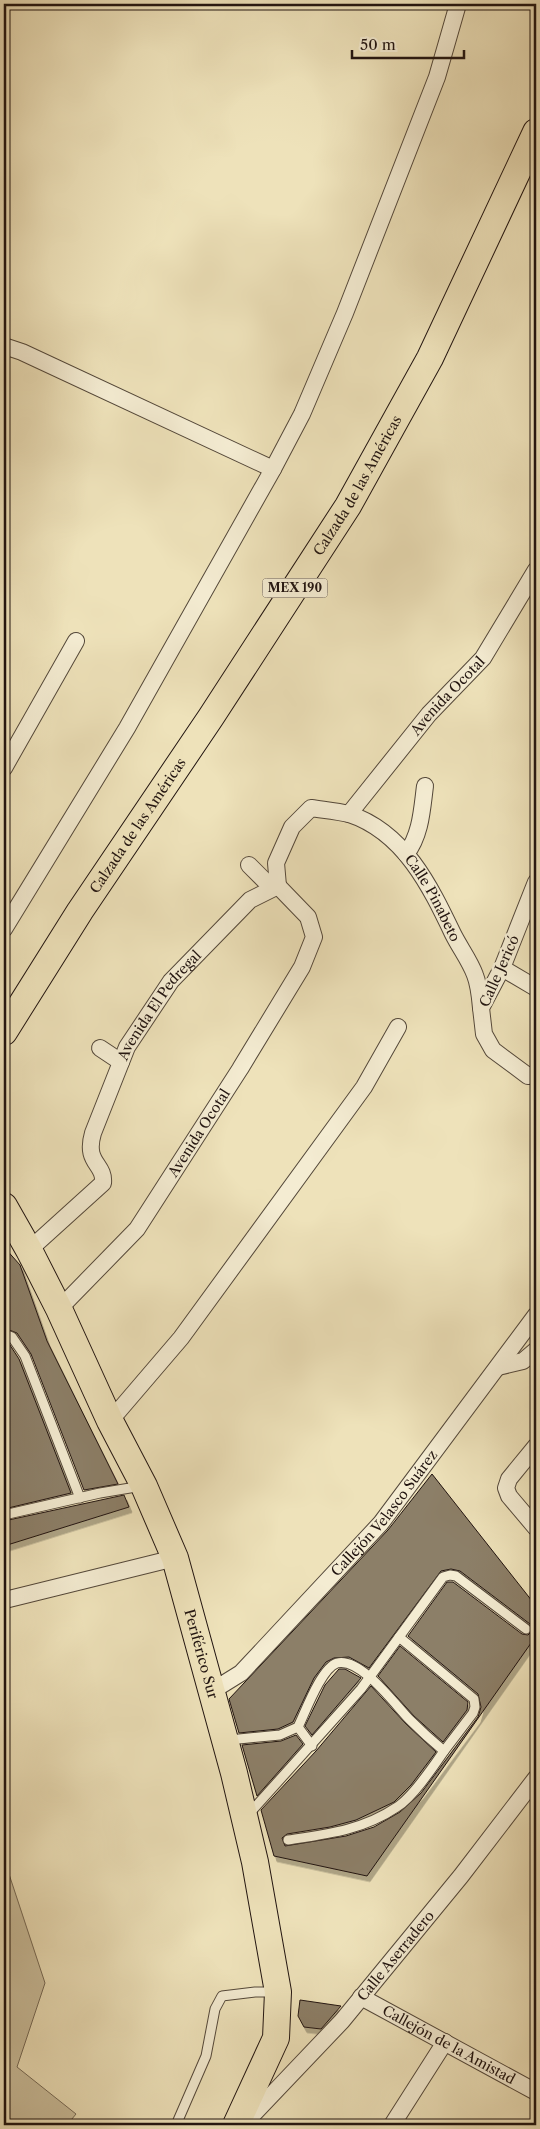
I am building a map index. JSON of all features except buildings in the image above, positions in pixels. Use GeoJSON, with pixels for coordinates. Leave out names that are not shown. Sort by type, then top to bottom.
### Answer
{"type":"FeatureCollection","features":[{"type":"Feature","properties":{"kind":"main road","name":"Calzada de las Américas"},"geometry":{"type":"LineString","coordinates":[[6,1025],[348,506],[430,358],[536,132]]}},
{"type":"Feature","properties":{"kind":"main road","name":"Periférico Sur"},"geometry":{"type":"LineString","coordinates":[[4,1205],[30,1250],[59,1309],[110,1422],[144,1486],[175,1558],[226,1741],[255,1862],[278,1992],[276,2038],[236,2125]]}},
{"type":"Feature","properties":{"kind":"street"},"geometry":{"type":"LineString","coordinates":[[4,928],[10,907],[127,728],[302,414],[345,313],[437,76],[458,4]]}},
{"type":"Feature","properties":{"kind":"street"},"geometry":{"type":"LineString","coordinates":[[4,346],[22,352],[273,469]]}},
{"type":"Feature","properties":{"kind":"street","name":"Avenida Ocotal"},"geometry":{"type":"LineString","coordinates":[[349,814],[429,714],[483,658],[536,570]]}},
{"type":"Feature","properties":{"kind":"street"},"geometry":{"type":"LineString","coordinates":[[4,768],[76,641]]}},
{"type":"Feature","properties":{"kind":"street"},"geometry":{"type":"LineString","coordinates":[[406,854],[413,846],[417,833],[425,786]]}},
{"type":"Feature","properties":{"kind":"street"},"geometry":{"type":"LineString","coordinates":[[275,887],[276,863],[292,827],[312,808],[349,814]]}},
{"type":"Feature","properties":{"kind":"street","name":"Calle Pinabeto"},"geometry":{"type":"LineString","coordinates":[[349,814],[379,829],[406,854],[434,893],[474,973],[481,1008]]}},
{"type":"Feature","properties":{"kind":"street"},"geometry":{"type":"LineString","coordinates":[[249,865],[275,887]]}},
{"type":"Feature","properties":{"kind":"street","name":"Calle Jericó"},"geometry":{"type":"LineString","coordinates":[[532,1075],[493,1050],[484,1034],[481,1008],[502,968],[536,882]]}},
{"type":"Feature","properties":{"kind":"street","name":"Avenida Ocotal"},"geometry":{"type":"LineString","coordinates":[[59,1309],[137,1229],[240,1069],[302,967],[314,937],[308,917],[275,887]]}},
{"type":"Feature","properties":{"kind":"street","name":"Avenida El Pedregal"},"geometry":{"type":"LineString","coordinates":[[30,1250],[103,1183],[104,1177],[91,1156],[89,1147],[127,1047],[171,981],[250,900],[275,887]]}},
{"type":"Feature","properties":{"kind":"street"},"geometry":{"type":"LineString","coordinates":[[502,968],[536,988]]}},
{"type":"Feature","properties":{"kind":"street"},"geometry":{"type":"LineString","coordinates":[[110,1422],[181,1338],[364,1087],[398,1026]]}},
{"type":"Feature","properties":{"kind":"street"},"geometry":{"type":"LineString","coordinates":[[100,1048],[121,1062]]}},
{"type":"Feature","properties":{"kind":"street","name":"Callejón Velasco Suárez"},"geometry":{"type":"LineString","coordinates":[[212,1691],[242,1673],[381,1523],[536,1315]]}},
{"type":"Feature","properties":{"kind":"street"},"geometry":{"type":"LineString","coordinates":[[498,1367],[523,1361],[536,1350]]}},
{"type":"Feature","properties":{"kind":"street"},"geometry":{"type":"LineString","coordinates":[[536,1446],[509,1479],[506,1488],[508,1496],[536,1528]]}},
{"type":"Feature","properties":{"kind":"street"},"geometry":{"type":"LineString","coordinates":[[9,1600],[175,1558]]}},
{"type":"Feature","properties":{"kind":"street","name":"Calle Aserradero"},"geometry":{"type":"LineString","coordinates":[[243,2125],[342,2021],[531,1797],[536,1778]]}},
{"type":"Feature","properties":{"kind":"street","name":"Callejón de la Amistad"},"geometry":{"type":"LineString","coordinates":[[361,1997],[536,2092]]}},
{"type":"Feature","properties":{"kind":"street"},"geometry":{"type":"LineString","coordinates":[[392,2125],[445,2042]]}},
{"type":"Feature","properties":{"kind":"lane"},"geometry":{"type":"LineString","coordinates":[[4,1334],[12,1337],[25,1356],[80,1498]]}},
{"type":"Feature","properties":{"kind":"lane"},"geometry":{"type":"LineString","coordinates":[[4,1516],[80,1498],[144,1486]]}},
{"type":"Feature","properties":{"kind":"lane"},"geometry":{"type":"LineString","coordinates":[[245,1818],[312,1746],[370,1677],[444,1577],[456,1576],[526,1629]]}},
{"type":"Feature","properties":{"kind":"lane"},"geometry":{"type":"LineString","coordinates":[[288,1840],[357,1828],[399,1807],[430,1772],[473,1712],[475,1706],[474,1699],[399,1637]]}},
{"type":"Feature","properties":{"kind":"lane"},"geometry":{"type":"LineString","coordinates":[[226,1741],[280,1735],[298,1727],[320,1682],[329,1669],[338,1663],[349,1664],[370,1677],[410,1721],[444,1751]]}},
{"type":"Feature","properties":{"kind":"lane"},"geometry":{"type":"LineString","coordinates":[[298,1727],[312,1746]]}},
{"type":"Feature","properties":{"kind":"lane"},"geometry":{"type":"LineString","coordinates":[[176,2125],[206,2056],[215,2009],[222,1996],[255,1992],[278,1992]]}},
{"type":"Feature","properties":{"kind":"shaded area"},"geometry":{"type":"Polygon","coordinates":[[[4,1859],[45,1983],[17,2067],[76,2114],[67,2125],[4,2125],[4,1859]]]}}]}
